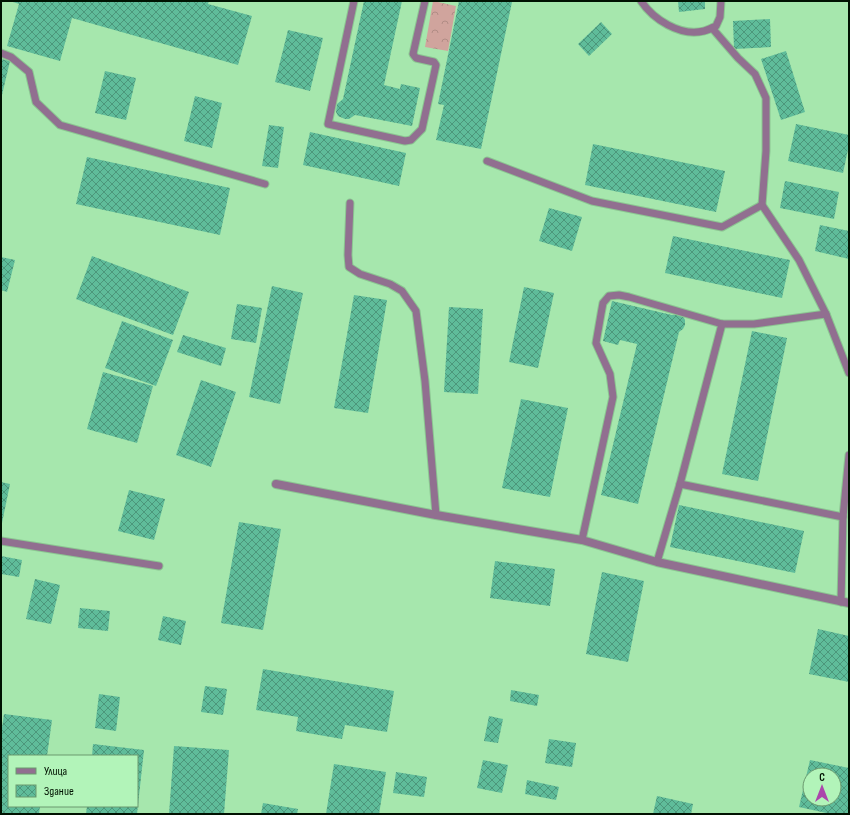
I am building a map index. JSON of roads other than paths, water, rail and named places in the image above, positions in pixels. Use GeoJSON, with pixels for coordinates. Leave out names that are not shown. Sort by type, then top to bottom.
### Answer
{"type":"FeatureCollection","features":[{"type":"Feature","properties":{"kind":"street"},"geometry":{"type":"LineString","coordinates":[[276,484],[436,515],[582,540],[657,562],[845,602]]}},
{"type":"Feature","properties":{"kind":"lane"},"geometry":{"type":"LineString","coordinates":[[354,1],[328,124],[405,141],[411,140],[422,129],[436,65],[434,62],[416,58],[413,54],[425,1]]}},
{"type":"Feature","properties":{"kind":"lane"},"geometry":{"type":"LineString","coordinates":[[641,1],[646,8],[670,27],[688,32],[703,31],[716,26],[720,17],[721,1]]}},
{"type":"Feature","properties":{"kind":"lane"},"geometry":{"type":"LineString","coordinates":[[712,28],[754,74],[766,98],[766,151],[762,205],[799,260],[826,314],[849,373]]}},
{"type":"Feature","properties":{"kind":"lane"},"geometry":{"type":"LineString","coordinates":[[1,53],[11,57],[29,72],[36,102],[60,125],[265,184]]}},
{"type":"Feature","properties":{"kind":"lane"},"geometry":{"type":"LineString","coordinates":[[487,161],[586,200],[722,227],[762,205]]}},
{"type":"Feature","properties":{"kind":"lane"},"geometry":{"type":"LineString","coordinates":[[350,203],[349,267],[360,274],[390,284],[402,291],[416,311],[425,380],[436,515]]}},
{"type":"Feature","properties":{"kind":"lane"},"geometry":{"type":"LineString","coordinates":[[582,540],[613,398],[610,374],[596,343],[603,303],[608,296],[619,295],[722,324],[754,324],[826,314]]}},
{"type":"Feature","properties":{"kind":"lane"},"geometry":{"type":"LineString","coordinates":[[657,562],[680,484],[722,324]]}},
{"type":"Feature","properties":{"kind":"lane"},"geometry":{"type":"LineString","coordinates":[[845,602],[843,517],[849,455]]}},
{"type":"Feature","properties":{"kind":"lane"},"geometry":{"type":"LineString","coordinates":[[680,484],[843,517]]}},
{"type":"Feature","properties":{"kind":"lane"},"geometry":{"type":"LineString","coordinates":[[1,541],[159,566]]}}]}
